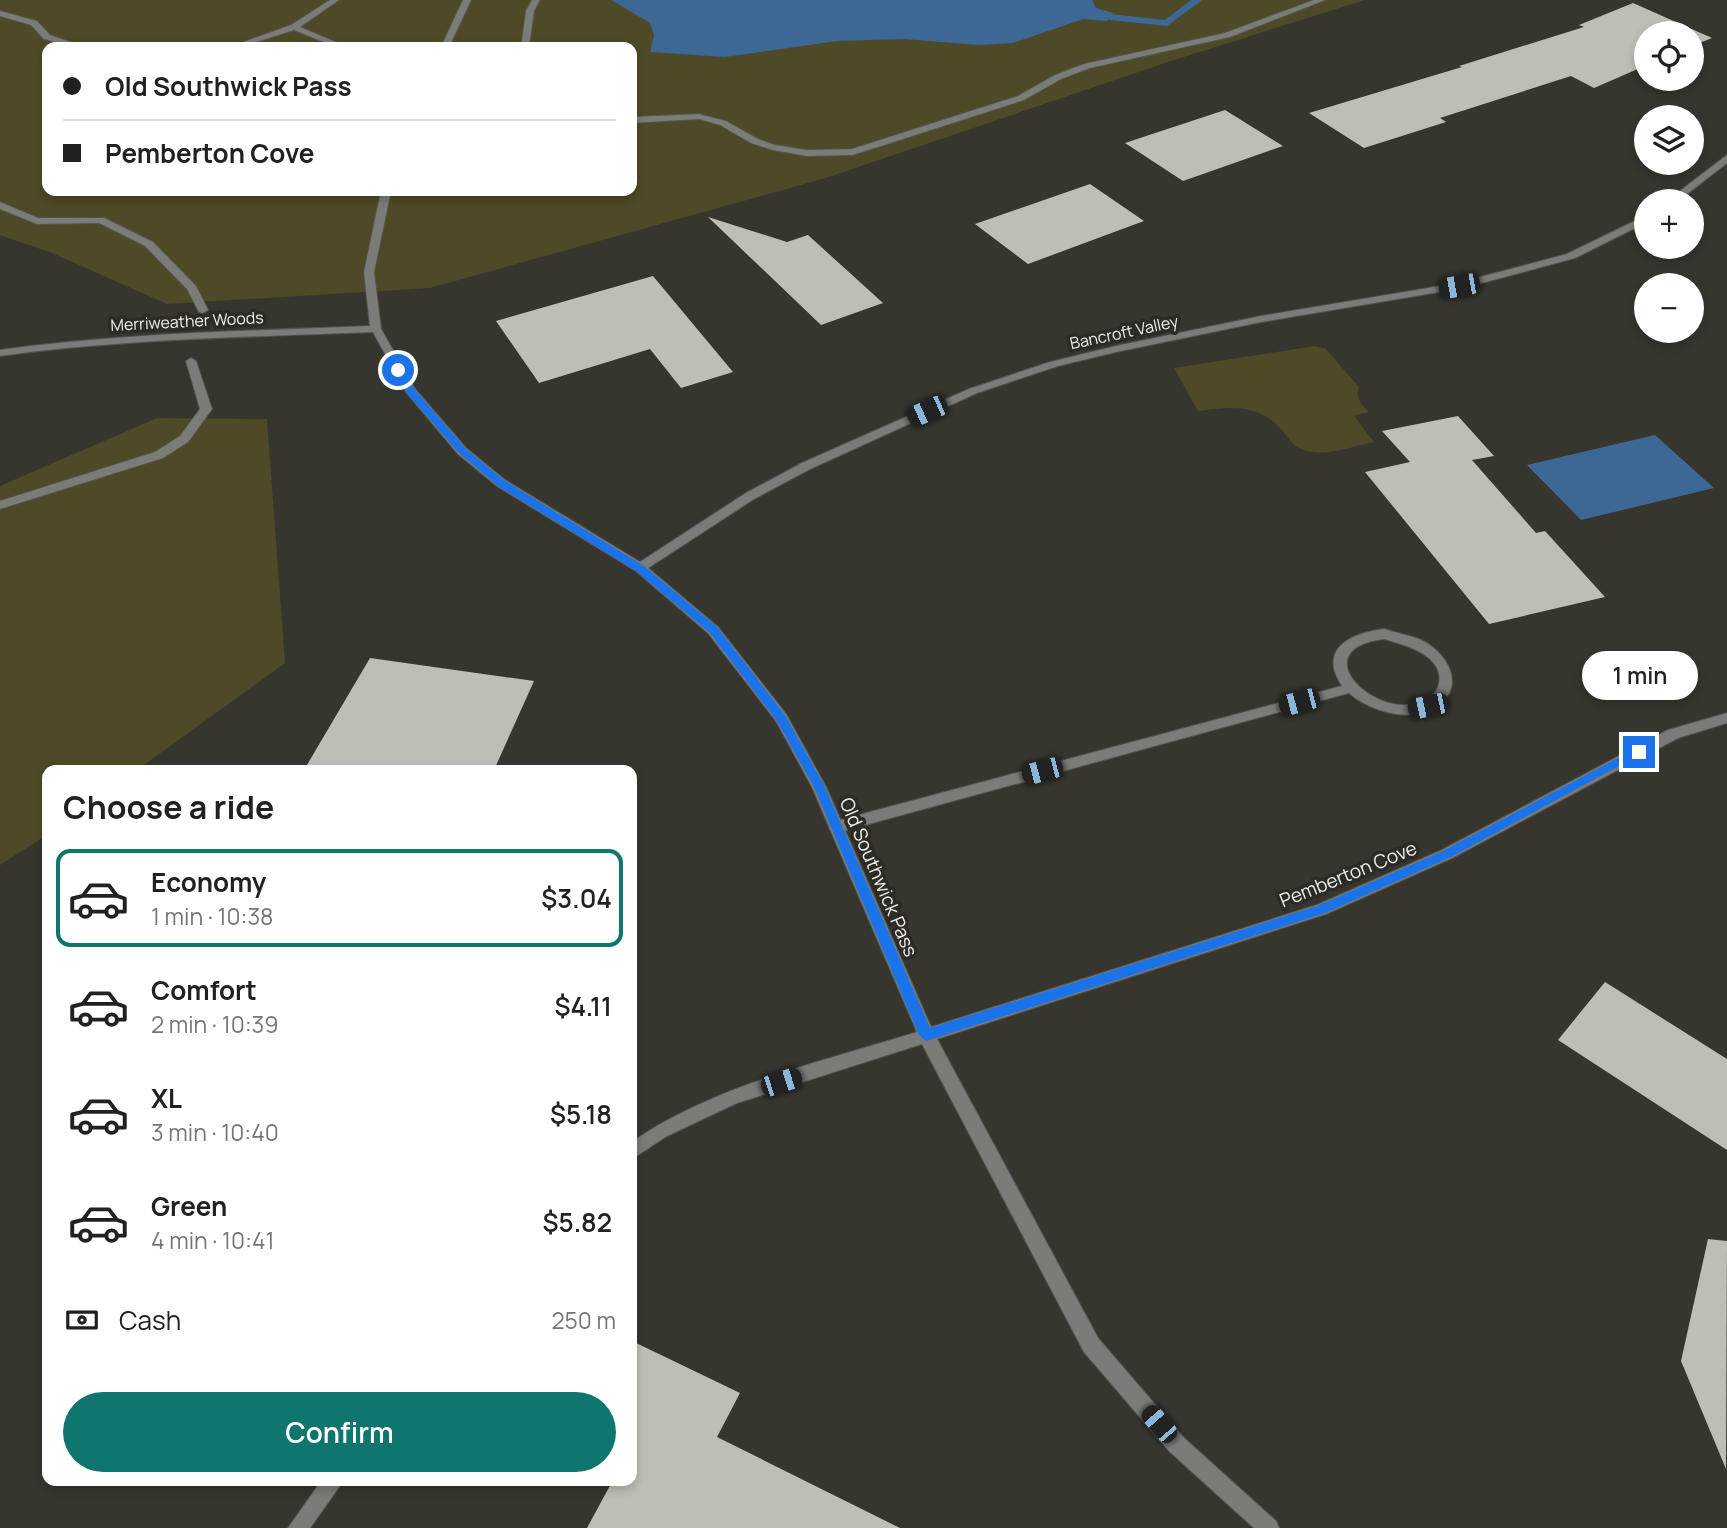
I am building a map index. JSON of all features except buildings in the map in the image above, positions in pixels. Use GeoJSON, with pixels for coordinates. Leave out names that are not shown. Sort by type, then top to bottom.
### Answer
{"type":"FeatureCollection","features":[{"type":"Feature","properties":{"kind":"street"},"geometry":{"type":"LineString","coordinates":[[248,42],[293,27],[335,0]]}},
{"type":"Feature","properties":{"kind":"street"},"geometry":{"type":"LineString","coordinates":[[447,42],[467,0]]}},
{"type":"Feature","properties":{"kind":"street"},"geometry":{"type":"LineString","coordinates":[[526,42],[530,11],[536,0]]}},
{"type":"Feature","properties":{"kind":"street"},"geometry":{"type":"LineString","coordinates":[[637,120],[698,117],[730,124],[755,140],[785,149],[824,155],[853,152],[1021,98],[1058,77],[1087,66],[1227,35],[1321,0]]}},
{"type":"Feature","properties":{"kind":"street"},"geometry":{"type":"LineString","coordinates":[[0,13],[34,23],[47,37],[64,42]]}},
{"type":"Feature","properties":{"kind":"street"},"geometry":{"type":"LineString","coordinates":[[293,27],[330,42]]}},
{"type":"Feature","properties":{"kind":"street"},"geometry":{"type":"LineString","coordinates":[[1687,189],[1727,158]]}},
{"type":"Feature","properties":{"kind":"street","name":"Old Southwick Pass"},"geometry":{"type":"LineString","coordinates":[[385,196],[369,272],[376,329],[410,390],[462,451],[501,484],[640,568],[713,630],[782,718],[820,787],[926,1035],[1091,1345],[1176,1444],[1269,1528]]}},
{"type":"Feature","properties":{"kind":"street"},"geometry":{"type":"LineString","coordinates":[[0,205],[37,221],[102,220],[149,244],[192,288],[203,310]]}},
{"type":"Feature","properties":{"kind":"street","name":"Bancroft Valley"},"geometry":{"type":"LineString","coordinates":[[640,568],[750,496],[806,466],[973,391],[1054,364],[1116,349],[1261,319],[1459,286],[1571,256],[1634,224]]}},
{"type":"Feature","properties":{"kind":"street","name":"Merriweather Woods"},"geometry":{"type":"LineString","coordinates":[[0,353],[132,339],[376,329]]}},
{"type":"Feature","properties":{"kind":"street"},"geometry":{"type":"LineString","coordinates":[[0,505],[159,455],[184,439],[206,409],[191,361]]}},
{"type":"Feature","properties":{"kind":"street"},"geometry":{"type":"LineString","coordinates":[[836,827],[1351,688],[1378,706],[1413,709],[1428,706],[1440,699],[1448,678],[1444,665],[1434,653],[1402,637],[1384,634],[1367,636],[1352,642],[1343,651],[1339,663],[1341,676],[1351,688]]}},
{"type":"Feature","properties":{"kind":"street","name":"Pemberton Cove"},"geometry":{"type":"LineString","coordinates":[[637,1148],[661,1131],[733,1097],[1321,910],[1447,854],[1673,734],[1727,718]]}},
{"type":"Feature","properties":{"kind":"street"},"geometry":{"type":"LineString","coordinates":[[298,1528],[330,1486]]}},
{"type":"Feature","properties":{"kind":"shaded area"},"geometry":{"type":"Polygon","coordinates":[[[0,0],[1365,0],[1171,61],[826,178],[430,288],[167,304],[52,253],[0,235],[0,0]]]}},
{"type":"Feature","properties":{"kind":"shaded area"},"geometry":{"type":"Polygon","coordinates":[[[1315,346],[1326,349],[1359,387],[1358,398],[1369,412],[1354,416],[1374,442],[1336,451],[1308,451],[1294,444],[1262,414],[1232,408],[1198,411],[1174,368],[1315,346]]]}},
{"type":"Feature","properties":{"kind":"shaded area"},"geometry":{"type":"Polygon","coordinates":[[[157,418],[267,419],[285,663],[144,765],[42,765],[42,838],[0,865],[0,486],[157,418]]]}},
{"type":"Feature","properties":{"kind":"water"},"geometry":{"type":"Polygon","coordinates":[[[611,0],[1092,0],[1096,8],[1113,13],[1107,21],[1083,19],[1013,43],[978,45],[905,39],[837,41],[725,57],[650,52],[654,35],[650,23],[611,0]]]}},
{"type":"Feature","properties":{"kind":"water"},"geometry":{"type":"Polygon","coordinates":[[[1655,435],[1714,488],[1581,520],[1527,465],[1655,435]]]}},
{"type":"Feature","properties":{"kind":"waterway"},"geometry":{"type":"LineString","coordinates":[[1110,17],[1167,23],[1197,0]]}},
{"type":"Feature","properties":{"kind":"route"},"geometry":{"type":"LineString","coordinates":[[398,370],[410,390],[462,451],[501,484],[640,568],[713,630],[782,718],[820,787],[926,1035],[1321,910],[1447,854],[1639,752]]}}]}
